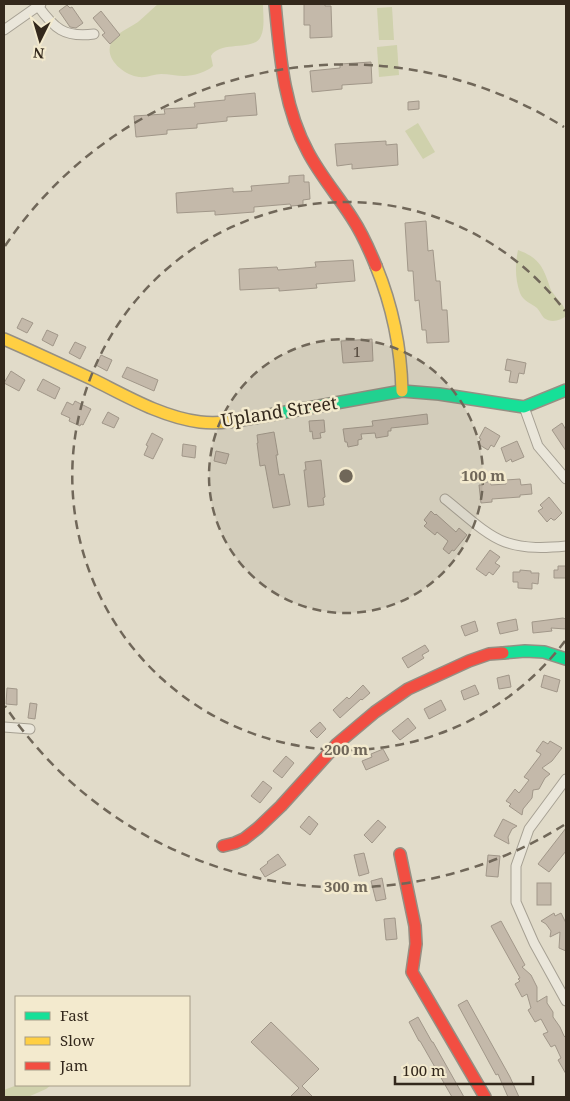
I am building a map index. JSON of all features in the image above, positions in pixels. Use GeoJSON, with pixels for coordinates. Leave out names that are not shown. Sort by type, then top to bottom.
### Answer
{"type":"FeatureCollection","features":[{"type":"Feature","properties":{"kind":"street"},"geometry":{"type":"LineString","coordinates":[[276,4],[278,42],[290,109],[300,136],[317,169],[356,224],[373,257],[393,319],[400,357],[402,391]]}},
{"type":"Feature","properties":{"kind":"street"},"geometry":{"type":"LineString","coordinates":[[4,30],[39,5],[50,21],[61,30],[82,35],[94,34]]}},
{"type":"Feature","properties":{"kind":"street","name":"Upland Street"},"geometry":{"type":"LineString","coordinates":[[4,339],[139,402],[178,418],[202,422],[247,419],[402,391],[439,394],[524,407]]}},
{"type":"Feature","properties":{"kind":"street"},"geometry":{"type":"LineString","coordinates":[[566,390],[524,407],[538,446],[566,479]]}},
{"type":"Feature","properties":{"kind":"street"},"geometry":{"type":"LineString","coordinates":[[445,499],[487,532],[504,542],[541,548],[566,546]]}},
{"type":"Feature","properties":{"kind":"street"},"geometry":{"type":"LineString","coordinates":[[222,846],[244,839],[258,828],[281,806],[337,744],[408,689],[469,661],[489,654],[525,651],[544,652],[566,659]]}},
{"type":"Feature","properties":{"kind":"street"},"geometry":{"type":"LineString","coordinates":[[4,727],[30,729]]}},
{"type":"Feature","properties":{"kind":"street"},"geometry":{"type":"LineString","coordinates":[[566,779],[529,829],[516,866],[516,902],[534,943],[566,1001]]}},
{"type":"Feature","properties":{"kind":"street"},"geometry":{"type":"LineString","coordinates":[[400,854],[415,926],[416,944],[412,972],[485,1097]]}},
{"type":"Feature","properties":{"kind":"green space"},"geometry":{"type":"Polygon","coordinates":[[[158,4],[263,4],[261,36],[258,41],[252,44],[222,48],[216,51],[211,56],[213,66],[200,73],[184,76],[161,74],[142,77],[133,76],[122,70],[113,60],[110,55],[111,43],[119,34],[138,22],[158,4]]]}},
{"type":"Feature","properties":{"kind":"green space"},"geometry":{"type":"Polygon","coordinates":[[[392,7],[394,40],[379,40],[377,8],[392,7]]]}},
{"type":"Feature","properties":{"kind":"green space"},"geometry":{"type":"Polygon","coordinates":[[[397,45],[399,75],[379,77],[377,47],[397,45]]]}},
{"type":"Feature","properties":{"kind":"green space"},"geometry":{"type":"Polygon","coordinates":[[[418,123],[435,152],[423,159],[405,131],[418,123]]]}},
{"type":"Feature","properties":{"kind":"green space"},"geometry":{"type":"Polygon","coordinates":[[[518,250],[533,257],[539,264],[545,273],[552,292],[565,309],[566,316],[564,318],[555,321],[547,320],[537,308],[521,296],[516,277],[518,250]]]}},
{"type":"Feature","properties":{"kind":"green space"},"geometry":{"type":"Polygon","coordinates":[[[15,1086],[50,1086],[28,1097],[4,1097],[4,1090],[15,1086]]]}},
{"type":"Feature","properties":{"kind":"building"},"geometry":{"type":"Polygon","coordinates":[[[304,4],[325,4],[325,6],[331,6],[332,37],[310,38],[310,25],[304,25],[304,4]]]}},
{"type":"Feature","properties":{"kind":"building"},"geometry":{"type":"Polygon","coordinates":[[[67,5],[70,8],[72,7],[83,23],[76,28],[70,27],[59,11],[67,5]]]}},
{"type":"Feature","properties":{"kind":"building"},"geometry":{"type":"Polygon","coordinates":[[[101,11],[120,35],[110,44],[102,35],[105,33],[93,18],[101,11]]]}},
{"type":"Feature","properties":{"kind":"building"},"geometry":{"type":"Polygon","coordinates":[[[371,62],[372,83],[342,85],[342,89],[312,92],[310,71],[340,68],[340,64],[371,62]]]}},
{"type":"Feature","properties":{"kind":"building"},"geometry":{"type":"Polygon","coordinates":[[[255,93],[257,115],[227,117],[227,121],[197,124],[197,128],[167,130],[167,134],[136,137],[134,116],[165,114],[164,109],[195,107],[194,103],[225,100],[225,96],[255,93]]]}},
{"type":"Feature","properties":{"kind":"building"},"geometry":{"type":"Polygon","coordinates":[[[419,101],[419,109],[408,110],[408,102],[419,101]]]}},
{"type":"Feature","properties":{"kind":"building"},"geometry":{"type":"Polygon","coordinates":[[[386,141],[386,145],[397,144],[398,165],[352,169],[352,164],[337,166],[335,144],[386,141]]]}},
{"type":"Feature","properties":{"kind":"building"},"geometry":{"type":"Polygon","coordinates":[[[304,175],[304,182],[309,182],[310,199],[303,200],[303,205],[291,206],[290,204],[254,207],[254,212],[215,215],[215,211],[177,213],[176,193],[233,188],[233,192],[252,191],[251,186],[289,183],[289,176],[304,175]]]}},
{"type":"Feature","properties":{"kind":"building"},"geometry":{"type":"Polygon","coordinates":[[[426,221],[428,251],[433,250],[436,281],[440,281],[442,310],[447,310],[449,342],[427,343],[426,330],[422,330],[419,300],[415,301],[413,271],[408,271],[405,223],[426,221]]]}},
{"type":"Feature","properties":{"kind":"building"},"geometry":{"type":"Polygon","coordinates":[[[353,260],[355,281],[316,284],[317,288],[279,291],[279,288],[240,290],[239,269],[277,267],[278,270],[292,269],[316,267],[315,262],[353,260]]]}},
{"type":"Feature","properties":{"kind":"building"},"geometry":{"type":"Polygon","coordinates":[[[22,318],[33,323],[27,333],[17,328],[22,318]]]}},
{"type":"Feature","properties":{"kind":"building"},"geometry":{"type":"Polygon","coordinates":[[[47,330],[58,335],[53,346],[42,340],[47,330]]]}},
{"type":"Feature","properties":{"kind":"building"},"geometry":{"type":"Polygon","coordinates":[[[372,339],[373,361],[343,363],[341,341],[372,339]]]}},
{"type":"Feature","properties":{"kind":"building"},"geometry":{"type":"Polygon","coordinates":[[[75,342],[86,347],[80,359],[69,353],[75,342]]]}},
{"type":"Feature","properties":{"kind":"building"},"geometry":{"type":"Polygon","coordinates":[[[101,355],[112,360],[107,371],[96,365],[101,355]]]}},
{"type":"Feature","properties":{"kind":"building"},"geometry":{"type":"Polygon","coordinates":[[[507,359],[526,363],[524,374],[519,373],[517,383],[509,382],[511,371],[505,370],[507,359]]]}},
{"type":"Feature","properties":{"kind":"building"},"geometry":{"type":"Polygon","coordinates":[[[127,367],[158,380],[154,391],[122,377],[127,367]]]}},
{"type":"Feature","properties":{"kind":"building"},"geometry":{"type":"Polygon","coordinates":[[[11,371],[25,380],[19,391],[4,383],[11,371]]]}},
{"type":"Feature","properties":{"kind":"building"},"geometry":{"type":"Polygon","coordinates":[[[43,379],[60,388],[55,399],[37,390],[43,379]]]}},
{"type":"Feature","properties":{"kind":"building"},"geometry":{"type":"Polygon","coordinates":[[[75,401],[91,409],[83,425],[81,424],[80,426],[69,421],[70,418],[61,414],[67,402],[73,405],[75,401]]]}},
{"type":"Feature","properties":{"kind":"building"},"geometry":{"type":"Polygon","coordinates":[[[108,412],[119,418],[114,428],[102,423],[108,412]]]}},
{"type":"Feature","properties":{"kind":"building"},"geometry":{"type":"Polygon","coordinates":[[[427,414],[428,424],[391,428],[391,431],[388,431],[388,436],[376,438],[375,433],[361,434],[362,439],[358,440],[358,445],[348,447],[347,442],[345,442],[343,429],[373,426],[372,421],[427,414]]]}},
{"type":"Feature","properties":{"kind":"building"},"geometry":{"type":"Polygon","coordinates":[[[324,420],[325,432],[320,433],[321,438],[313,439],[309,421],[324,420]]]}},
{"type":"Feature","properties":{"kind":"building"},"geometry":{"type":"Polygon","coordinates":[[[562,423],[566,430],[566,451],[552,430],[562,423]]]}},
{"type":"Feature","properties":{"kind":"building"},"geometry":{"type":"Polygon","coordinates":[[[485,427],[500,436],[494,447],[491,445],[488,450],[478,444],[485,427]]]}},
{"type":"Feature","properties":{"kind":"building"},"geometry":{"type":"Polygon","coordinates":[[[274,432],[279,475],[284,474],[290,505],[273,508],[265,465],[260,466],[257,435],[274,432]]]}},
{"type":"Feature","properties":{"kind":"building"},"geometry":{"type":"Polygon","coordinates":[[[152,433],[163,439],[153,459],[144,455],[148,446],[146,445],[152,433]]]}},
{"type":"Feature","properties":{"kind":"building"},"geometry":{"type":"Polygon","coordinates":[[[517,441],[524,457],[512,462],[511,459],[506,462],[501,448],[517,441]]]}},
{"type":"Feature","properties":{"kind":"building"},"geometry":{"type":"Polygon","coordinates":[[[183,444],[196,446],[195,458],[182,456],[183,444]]]}},
{"type":"Feature","properties":{"kind":"building"},"geometry":{"type":"Polygon","coordinates":[[[216,451],[229,454],[226,464],[214,461],[216,451]]]}},
{"type":"Feature","properties":{"kind":"building"},"geometry":{"type":"Polygon","coordinates":[[[321,460],[325,497],[323,498],[324,505],[308,507],[304,470],[306,470],[305,462],[321,460]]]}},
{"type":"Feature","properties":{"kind":"building"},"geometry":{"type":"Polygon","coordinates":[[[520,479],[521,485],[531,484],[532,494],[492,499],[492,502],[481,503],[479,485],[483,485],[483,482],[490,482],[491,485],[506,484],[506,480],[520,479]]]}},
{"type":"Feature","properties":{"kind":"building"},"geometry":{"type":"Polygon","coordinates":[[[549,497],[562,513],[555,520],[551,518],[547,522],[538,511],[543,508],[540,505],[549,497]]]}},
{"type":"Feature","properties":{"kind":"building"},"geometry":{"type":"Polygon","coordinates":[[[431,511],[456,532],[459,528],[467,535],[454,551],[452,550],[449,554],[443,549],[448,541],[437,532],[435,535],[424,526],[427,523],[424,520],[431,511]]]}},
{"type":"Feature","properties":{"kind":"building"},"geometry":{"type":"Polygon","coordinates":[[[490,550],[500,557],[495,563],[500,566],[493,575],[489,572],[486,576],[476,569],[490,550]]]}},
{"type":"Feature","properties":{"kind":"building"},"geometry":{"type":"Polygon","coordinates":[[[558,566],[566,566],[566,578],[554,578],[554,570],[558,570],[558,566]]]}},
{"type":"Feature","properties":{"kind":"building"},"geometry":{"type":"Polygon","coordinates":[[[520,570],[539,573],[538,584],[532,583],[532,589],[518,588],[518,582],[513,582],[513,572],[520,572],[520,570]]]}},
{"type":"Feature","properties":{"kind":"building"},"geometry":{"type":"Polygon","coordinates":[[[516,619],[518,630],[500,634],[497,623],[516,619]]]}},
{"type":"Feature","properties":{"kind":"building"},"geometry":{"type":"Polygon","coordinates":[[[566,619],[566,629],[551,628],[552,631],[533,633],[532,622],[566,619]]]}},
{"type":"Feature","properties":{"kind":"building"},"geometry":{"type":"Polygon","coordinates":[[[475,621],[478,631],[465,636],[461,626],[475,621]]]}},
{"type":"Feature","properties":{"kind":"building"},"geometry":{"type":"Polygon","coordinates":[[[425,645],[429,651],[422,655],[424,658],[408,668],[402,658],[425,645]]]}},
{"type":"Feature","properties":{"kind":"building"},"geometry":{"type":"Polygon","coordinates":[[[509,675],[511,687],[499,689],[497,678],[509,675]]]}},
{"type":"Feature","properties":{"kind":"building"},"geometry":{"type":"Polygon","coordinates":[[[544,675],[560,680],[557,692],[541,687],[544,675]]]}},
{"type":"Feature","properties":{"kind":"building"},"geometry":{"type":"Polygon","coordinates":[[[363,685],[370,693],[340,718],[333,710],[347,697],[349,699],[363,685]]]}},
{"type":"Feature","properties":{"kind":"building"},"geometry":{"type":"Polygon","coordinates":[[[475,685],[479,694],[464,700],[461,691],[475,685]]]}},
{"type":"Feature","properties":{"kind":"building"},"geometry":{"type":"Polygon","coordinates":[[[7,688],[17,689],[17,705],[6,704],[7,688]]]}},
{"type":"Feature","properties":{"kind":"building"},"geometry":{"type":"Polygon","coordinates":[[[441,700],[446,710],[429,719],[424,709],[441,700]]]}},
{"type":"Feature","properties":{"kind":"building"},"geometry":{"type":"Polygon","coordinates":[[[30,703],[37,704],[35,719],[28,718],[30,703]]]}},
{"type":"Feature","properties":{"kind":"building"},"geometry":{"type":"Polygon","coordinates":[[[408,718],[416,728],[400,740],[392,731],[408,718]]]}},
{"type":"Feature","properties":{"kind":"building"},"geometry":{"type":"Polygon","coordinates":[[[320,722],[326,729],[317,738],[310,731],[320,722]]]}},
{"type":"Feature","properties":{"kind":"building"},"geometry":{"type":"Polygon","coordinates":[[[543,741],[548,744],[550,741],[562,748],[552,761],[542,768],[550,774],[545,778],[539,789],[533,790],[532,798],[523,809],[522,815],[509,806],[511,804],[506,801],[515,789],[519,793],[529,780],[524,777],[540,756],[541,754],[536,751],[543,741]]]}},
{"type":"Feature","properties":{"kind":"building"},"geometry":{"type":"Polygon","coordinates":[[[383,749],[389,760],[366,770],[362,761],[372,757],[371,754],[383,749]]]}},
{"type":"Feature","properties":{"kind":"building"},"geometry":{"type":"Polygon","coordinates":[[[286,756],[294,763],[282,778],[273,771],[286,756]]]}},
{"type":"Feature","properties":{"kind":"building"},"geometry":{"type":"Polygon","coordinates":[[[263,781],[272,788],[260,803],[251,796],[263,781]]]}},
{"type":"Feature","properties":{"kind":"building"},"geometry":{"type":"Polygon","coordinates":[[[309,816],[318,824],[310,835],[300,827],[309,816]]]}},
{"type":"Feature","properties":{"kind":"building"},"geometry":{"type":"Polygon","coordinates":[[[503,819],[517,826],[512,829],[508,837],[509,844],[494,836],[503,819]]]}},
{"type":"Feature","properties":{"kind":"building"},"geometry":{"type":"Polygon","coordinates":[[[378,820],[386,827],[372,843],[364,835],[378,820]]]}},
{"type":"Feature","properties":{"kind":"building"},"geometry":{"type":"Polygon","coordinates":[[[566,828],[566,851],[549,872],[538,864],[566,828]]]}},
{"type":"Feature","properties":{"kind":"building"},"geometry":{"type":"Polygon","coordinates":[[[364,853],[369,873],[359,876],[354,855],[364,853]]]}},
{"type":"Feature","properties":{"kind":"building"},"geometry":{"type":"Polygon","coordinates":[[[278,854],[286,865],[265,877],[260,869],[278,854]]]}},
{"type":"Feature","properties":{"kind":"building"},"geometry":{"type":"Polygon","coordinates":[[[488,855],[500,856],[498,877],[486,876],[488,855]]]}},
{"type":"Feature","properties":{"kind":"building"},"geometry":{"type":"Polygon","coordinates":[[[382,878],[386,899],[376,901],[371,881],[382,878]]]}},
{"type":"Feature","properties":{"kind":"building"},"geometry":{"type":"Polygon","coordinates":[[[537,883],[551,883],[551,905],[537,905],[537,883]]]}},
{"type":"Feature","properties":{"kind":"building"},"geometry":{"type":"Polygon","coordinates":[[[554,913],[555,916],[561,913],[566,923],[566,951],[559,948],[560,932],[550,937],[551,931],[541,921],[554,913]]]}},
{"type":"Feature","properties":{"kind":"building"},"geometry":{"type":"Polygon","coordinates":[[[395,918],[397,939],[386,940],[384,919],[395,918]]]}},
{"type":"Feature","properties":{"kind":"building"},"geometry":{"type":"Polygon","coordinates":[[[501,921],[525,965],[522,967],[531,975],[537,987],[537,1002],[547,996],[547,1003],[553,1012],[553,1017],[566,1038],[566,1074],[558,1060],[561,1058],[555,1045],[551,1047],[543,1034],[548,1032],[541,1019],[535,1022],[528,1010],[531,1008],[527,994],[522,997],[515,984],[520,981],[518,979],[520,978],[491,926],[501,921]]]}},
{"type":"Feature","properties":{"kind":"building"},"geometry":{"type":"Polygon","coordinates":[[[467,1000],[510,1077],[519,1097],[508,1097],[498,1074],[496,1075],[458,1005],[467,1000]]]}},
{"type":"Feature","properties":{"kind":"building"},"geometry":{"type":"Polygon","coordinates":[[[418,1017],[464,1097],[452,1097],[419,1041],[409,1022],[418,1017]]]}},
{"type":"Feature","properties":{"kind":"building"},"geometry":{"type":"Polygon","coordinates":[[[271,1022],[319,1069],[302,1086],[313,1097],[290,1097],[299,1088],[251,1042],[271,1022]]]}},
{"type":"Feature","properties":{"kind":"traffic: fast"},"geometry":{"type":"LineString","coordinates":[[275,414],[402,391],[439,394],[524,407],[566,390]]}},
{"type":"Feature","properties":{"kind":"traffic: fast"},"geometry":{"type":"LineString","coordinates":[[503,653],[544,652],[566,659]]}},
{"type":"Feature","properties":{"kind":"traffic: slow"},"geometry":{"type":"LineString","coordinates":[[376,266],[387,296],[395,327],[402,391]]}},
{"type":"Feature","properties":{"kind":"traffic: slow"},"geometry":{"type":"LineString","coordinates":[[4,339],[146,406],[172,416],[200,422],[219,423],[275,414]]}},
{"type":"Feature","properties":{"kind":"traffic: jam"},"geometry":{"type":"LineString","coordinates":[[275,4],[284,80],[293,116],[308,152],[359,229],[376,266]]}},
{"type":"Feature","properties":{"kind":"traffic: jam"},"geometry":{"type":"LineString","coordinates":[[223,846],[244,839],[258,828],[281,806],[337,744],[375,712],[408,689],[469,661],[489,654],[503,653]]}},
{"type":"Feature","properties":{"kind":"traffic: jam"},"geometry":{"type":"LineString","coordinates":[[400,854],[415,926],[416,944],[412,972],[485,1097]]}}]}
